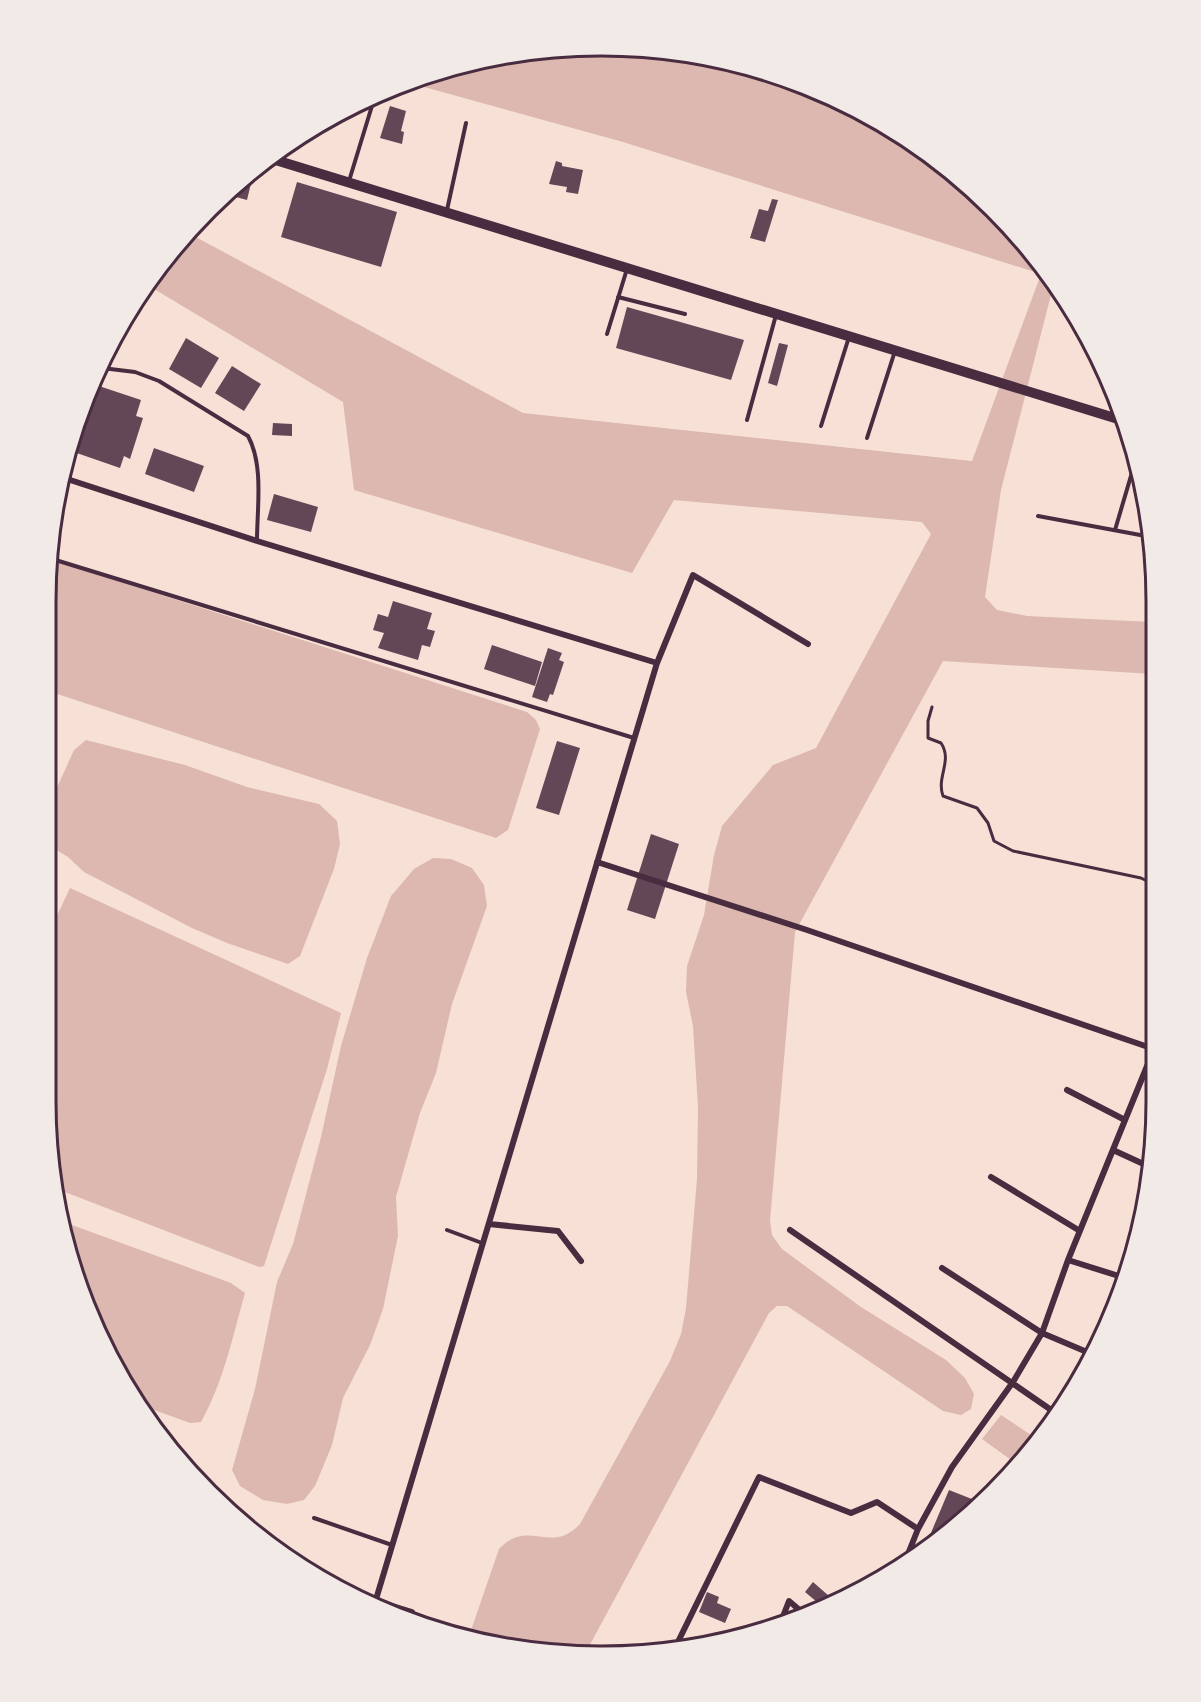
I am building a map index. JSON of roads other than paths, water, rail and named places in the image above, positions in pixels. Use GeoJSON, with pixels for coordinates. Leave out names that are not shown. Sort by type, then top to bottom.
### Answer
{"type":"FeatureCollection","features":[{"type":"Feature","properties":{"kind":"main road"},"geometry":{"type":"LineString","coordinates":[[279,161],[1114,418]]}},
{"type":"Feature","properties":{"kind":"street"},"geometry":{"type":"LineString","coordinates":[[69,480],[257,541],[657,663]]}},
{"type":"Feature","properties":{"kind":"street"},"geometry":{"type":"LineString","coordinates":[[376,1598],[657,663],[693,575],[808,644]]}},
{"type":"Feature","properties":{"kind":"street"},"geometry":{"type":"LineString","coordinates":[[597,862],[807,930],[1146,1046]]}},
{"type":"Feature","properties":{"kind":"street"},"geometry":{"type":"LineString","coordinates":[[909,1550],[918,1529],[952,1467],[1013,1382],[1042,1333],[1068,1260],[1146,1069]]}},
{"type":"Feature","properties":{"kind":"street"},"geometry":{"type":"LineString","coordinates":[[1067,1090],[1125,1120]]}},
{"type":"Feature","properties":{"kind":"street"},"geometry":{"type":"LineString","coordinates":[[1113,1150],[1142,1163]]}},
{"type":"Feature","properties":{"kind":"street"},"geometry":{"type":"LineString","coordinates":[[991,1177],[1080,1231]]}},
{"type":"Feature","properties":{"kind":"street"},"geometry":{"type":"LineString","coordinates":[[489,1224],[558,1231],[581,1261]]}},
{"type":"Feature","properties":{"kind":"street"},"geometry":{"type":"LineString","coordinates":[[790,1230],[1050,1409]]}},
{"type":"Feature","properties":{"kind":"street"},"geometry":{"type":"LineString","coordinates":[[1068,1260],[1117,1276]]}},
{"type":"Feature","properties":{"kind":"street"},"geometry":{"type":"LineString","coordinates":[[942,1268],[1042,1333],[1085,1351]]}},
{"type":"Feature","properties":{"kind":"street"},"geometry":{"type":"LineString","coordinates":[[678,1641],[759,1477],[851,1513],[877,1502],[918,1529]]}},
{"type":"Feature","properties":{"kind":"street"},"geometry":{"type":"LineString","coordinates":[[784,1615],[789,1601],[798,1609]]}},
{"type":"Feature","properties":{"kind":"street"},"geometry":{"type":"LineString","coordinates":[[406,1611],[412,1612]]}},
{"type":"Feature","properties":{"kind":"lane"},"geometry":{"type":"LineString","coordinates":[[349,182],[372,106]]}},
{"type":"Feature","properties":{"kind":"lane"},"geometry":{"type":"LineString","coordinates":[[446,213],[466,123]]}},
{"type":"Feature","properties":{"kind":"lane"},"geometry":{"type":"LineString","coordinates":[[607,334],[627,268]]}},
{"type":"Feature","properties":{"kind":"lane"},"geometry":{"type":"LineString","coordinates":[[618,297],[685,314]]}},
{"type":"Feature","properties":{"kind":"lane"},"geometry":{"type":"LineString","coordinates":[[747,420],[776,314]]}},
{"type":"Feature","properties":{"kind":"lane"},"geometry":{"type":"LineString","coordinates":[[821,426],[849,337]]}},
{"type":"Feature","properties":{"kind":"lane"},"geometry":{"type":"LineString","coordinates":[[867,438],[895,351]]}},
{"type":"Feature","properties":{"kind":"lane"},"geometry":{"type":"LineString","coordinates":[[108,369],[135,372],[159,381],[248,436],[254,446],[256,468],[257,541]]}},
{"type":"Feature","properties":{"kind":"lane"},"geometry":{"type":"LineString","coordinates":[[1115,530],[1131,476]]}},
{"type":"Feature","properties":{"kind":"lane"},"geometry":{"type":"LineString","coordinates":[[1038,516],[1142,535]]}},
{"type":"Feature","properties":{"kind":"lane"},"geometry":{"type":"LineString","coordinates":[[57,561],[634,738]]}},
{"type":"Feature","properties":{"kind":"lane"},"geometry":{"type":"LineString","coordinates":[[447,1230],[483,1244]]}},
{"type":"Feature","properties":{"kind":"lane"},"geometry":{"type":"LineString","coordinates":[[314,1518],[392,1545]]}}]}
